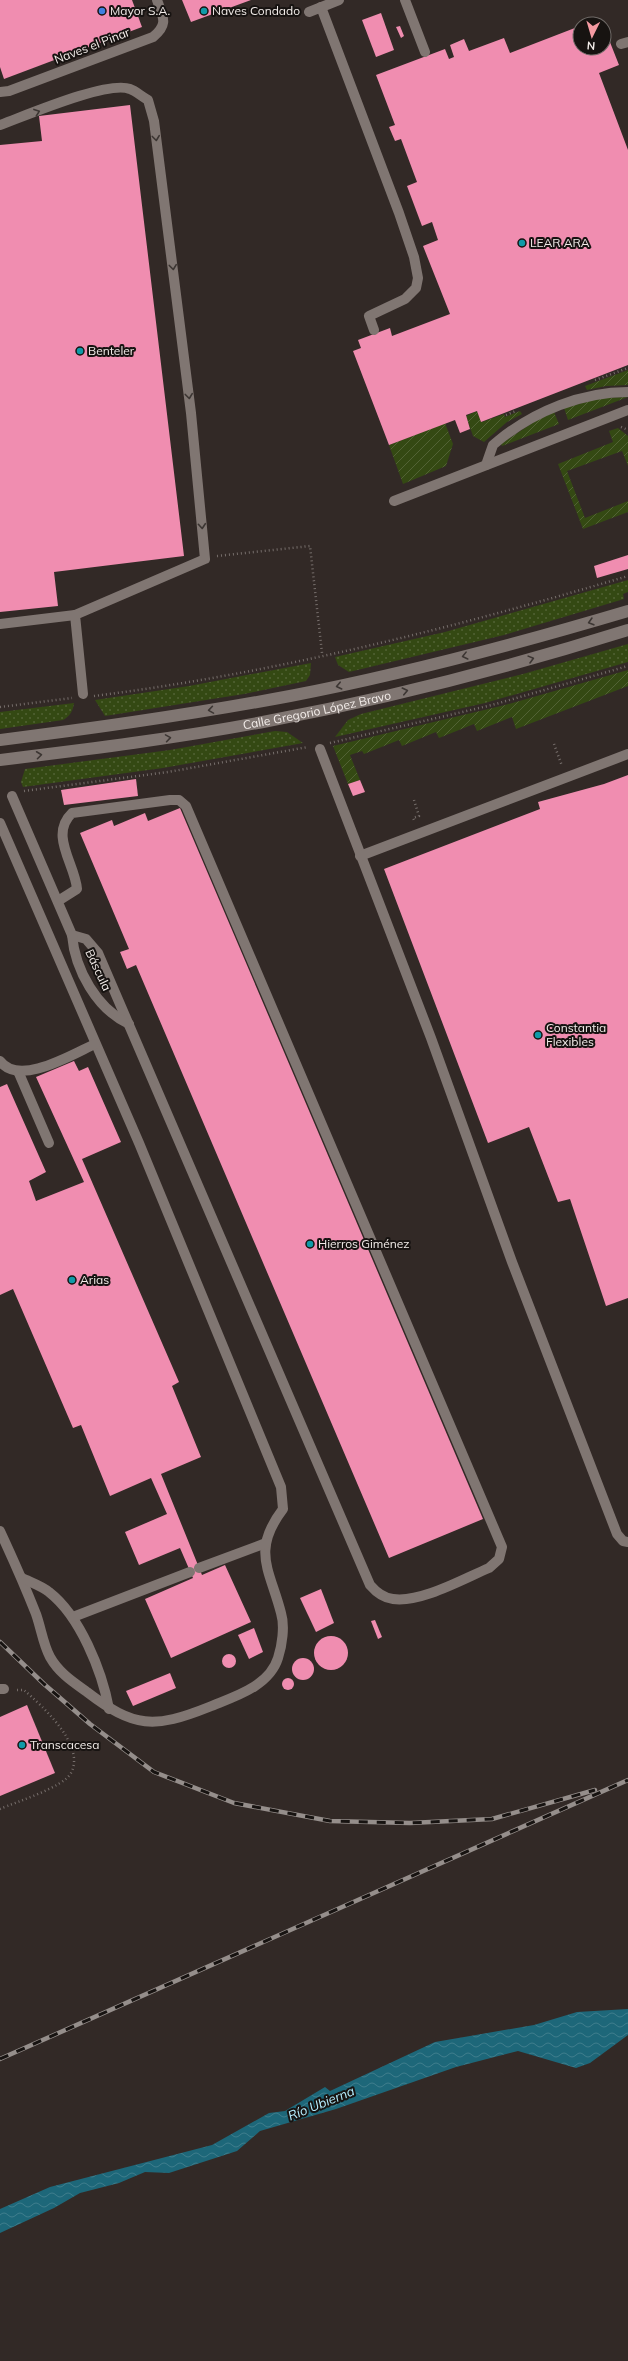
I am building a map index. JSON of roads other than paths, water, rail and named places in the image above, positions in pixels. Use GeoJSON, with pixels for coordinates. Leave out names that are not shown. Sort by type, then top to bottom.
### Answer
{"type":"FeatureCollection","features":[{"type":"Feature","properties":{"kind":"main road","name":"Calle Gregorio López Bravo"},"geometry":{"type":"LineString","coordinates":[[0,740],[113,726],[291,696],[462,657],[628,611]]}},
{"type":"Feature","properties":{"kind":"main road","name":"Calle Gregorio López Bravo"},"geometry":{"type":"LineString","coordinates":[[0,760],[145,741],[310,713],[456,679],[628,630]]}},
{"type":"Feature","properties":{"kind":"lane","name":"Naves el Pinar"},"geometry":{"type":"LineString","coordinates":[[0,92],[9,92],[153,37],[162,29],[164,20],[157,0]]}},
{"type":"Feature","properties":{"kind":"lane"},"geometry":{"type":"LineString","coordinates":[[309,12],[339,0]]}},
{"type":"Feature","properties":{"kind":"lane"},"geometry":{"type":"LineString","coordinates":[[405,0],[425,52]]}},
{"type":"Feature","properties":{"kind":"lane"},"geometry":{"type":"LineString","coordinates":[[321,7],[399,213],[414,257],[418,278],[416,288],[405,299],[369,316],[374,330]]}},
{"type":"Feature","properties":{"kind":"lane"},"geometry":{"type":"LineString","coordinates":[[0,125],[76,97],[108,88],[129,88],[148,100],[154,121],[191,413],[205,559],[75,616],[0,624]]}},
{"type":"Feature","properties":{"kind":"lane"},"geometry":{"type":"LineString","coordinates":[[486,465],[494,445],[499,440],[544,412],[591,396],[628,392]]}},
{"type":"Feature","properties":{"kind":"lane"},"geometry":{"type":"LineString","coordinates":[[394,501],[628,410]]}},
{"type":"Feature","properties":{"kind":"lane"},"geometry":{"type":"LineString","coordinates":[[75,616],[83,696]]}},
{"type":"Feature","properties":{"kind":"lane"},"geometry":{"type":"LineString","coordinates":[[320,749],[431,1038],[512,1262],[617,1534],[623,1541],[628,1542]]}},
{"type":"Feature","properties":{"kind":"lane"},"geometry":{"type":"LineString","coordinates":[[360,856],[628,754]]}},
{"type":"Feature","properties":{"kind":"lane","name":"Báscula"},"geometry":{"type":"LineString","coordinates":[[12,796],[72,935],[73,948],[93,994],[114,1018],[129,1024]]}},
{"type":"Feature","properties":{"kind":"lane"},"geometry":{"type":"LineString","coordinates":[[58,901],[77,889],[76,878],[62,834],[66,818],[72,813],[170,800],[179,800],[186,806],[502,1547],[499,1558],[489,1568],[415,1599],[393,1599],[379,1595],[370,1585],[98,952],[86,939],[72,935]]}},
{"type":"Feature","properties":{"kind":"lane"},"geometry":{"type":"LineString","coordinates":[[0,823],[139,1143],[281,1487],[283,1509],[272,1523],[266,1543],[266,1569],[282,1615],[278,1659],[265,1677],[246,1692],[179,1719],[156,1723],[140,1722],[109,1709],[66,1677],[56,1667],[45,1644],[22,1578],[0,1531]]}},
{"type":"Feature","properties":{"kind":"lane"},"geometry":{"type":"LineString","coordinates":[[0,1061],[13,1070],[18,1071],[40,1068],[95,1044]]}},
{"type":"Feature","properties":{"kind":"lane"},"geometry":{"type":"LineString","coordinates":[[18,1071],[49,1142]]}},
{"type":"Feature","properties":{"kind":"lane"},"geometry":{"type":"LineString","coordinates":[[73,1617],[266,1543]]}},
{"type":"Feature","properties":{"kind":"lane"},"geometry":{"type":"LineString","coordinates":[[22,1578],[49,1591],[73,1617],[80,1629],[106,1689],[109,1709]]}},
{"type":"Feature","properties":{"kind":"water","name":"Río Ubierna"},"geometry":{"type":"Polygon","coordinates":[[[628,2009],[628,2035],[590,2063],[576,2068],[518,2051],[456,2067],[336,2109],[260,2131],[237,2151],[169,2173],[145,2172],[119,2183],[80,2193],[54,2208],[0,2233],[0,2209],[50,2187],[212,2145],[269,2113],[285,2111],[325,2087],[330,2091],[435,2042],[534,2025],[577,2012],[628,2009]]]}},
{"type":"Feature","properties":{"kind":"railway"},"geometry":{"type":"LineString","coordinates":[[0,1642],[44,1684],[90,1724],[154,1772],[234,1803],[330,1821],[410,1823],[492,1819],[595,1790]]}},
{"type":"Feature","properties":{"kind":"railway"},"geometry":{"type":"LineString","coordinates":[[0,2059],[628,1780]]}},
{"type":"Feature","properties":{"kind":"place","name":"Mayor S.A."},"geometry":{"type":"Point","coordinates":[102,11]}},
{"type":"Feature","properties":{"kind":"place","name":"Naves Condado"},"geometry":{"type":"Point","coordinates":[204,11]}},
{"type":"Feature","properties":{"kind":"place","name":"LEAR ARA"},"geometry":{"type":"Point","coordinates":[522,243]}},
{"type":"Feature","properties":{"kind":"place","name":"Benteler"},"geometry":{"type":"Point","coordinates":[80,351]}},
{"type":"Feature","properties":{"kind":"place","name":"Constantia Flexibles"},"geometry":{"type":"Point","coordinates":[538,1035]}},
{"type":"Feature","properties":{"kind":"place","name":"Hierros Giménez"},"geometry":{"type":"Point","coordinates":[310,1244]}},
{"type":"Feature","properties":{"kind":"place","name":"Arias"},"geometry":{"type":"Point","coordinates":[72,1280]}},
{"type":"Feature","properties":{"kind":"place","name":"Transcacesa"},"geometry":{"type":"Point","coordinates":[22,1745]}}]}
